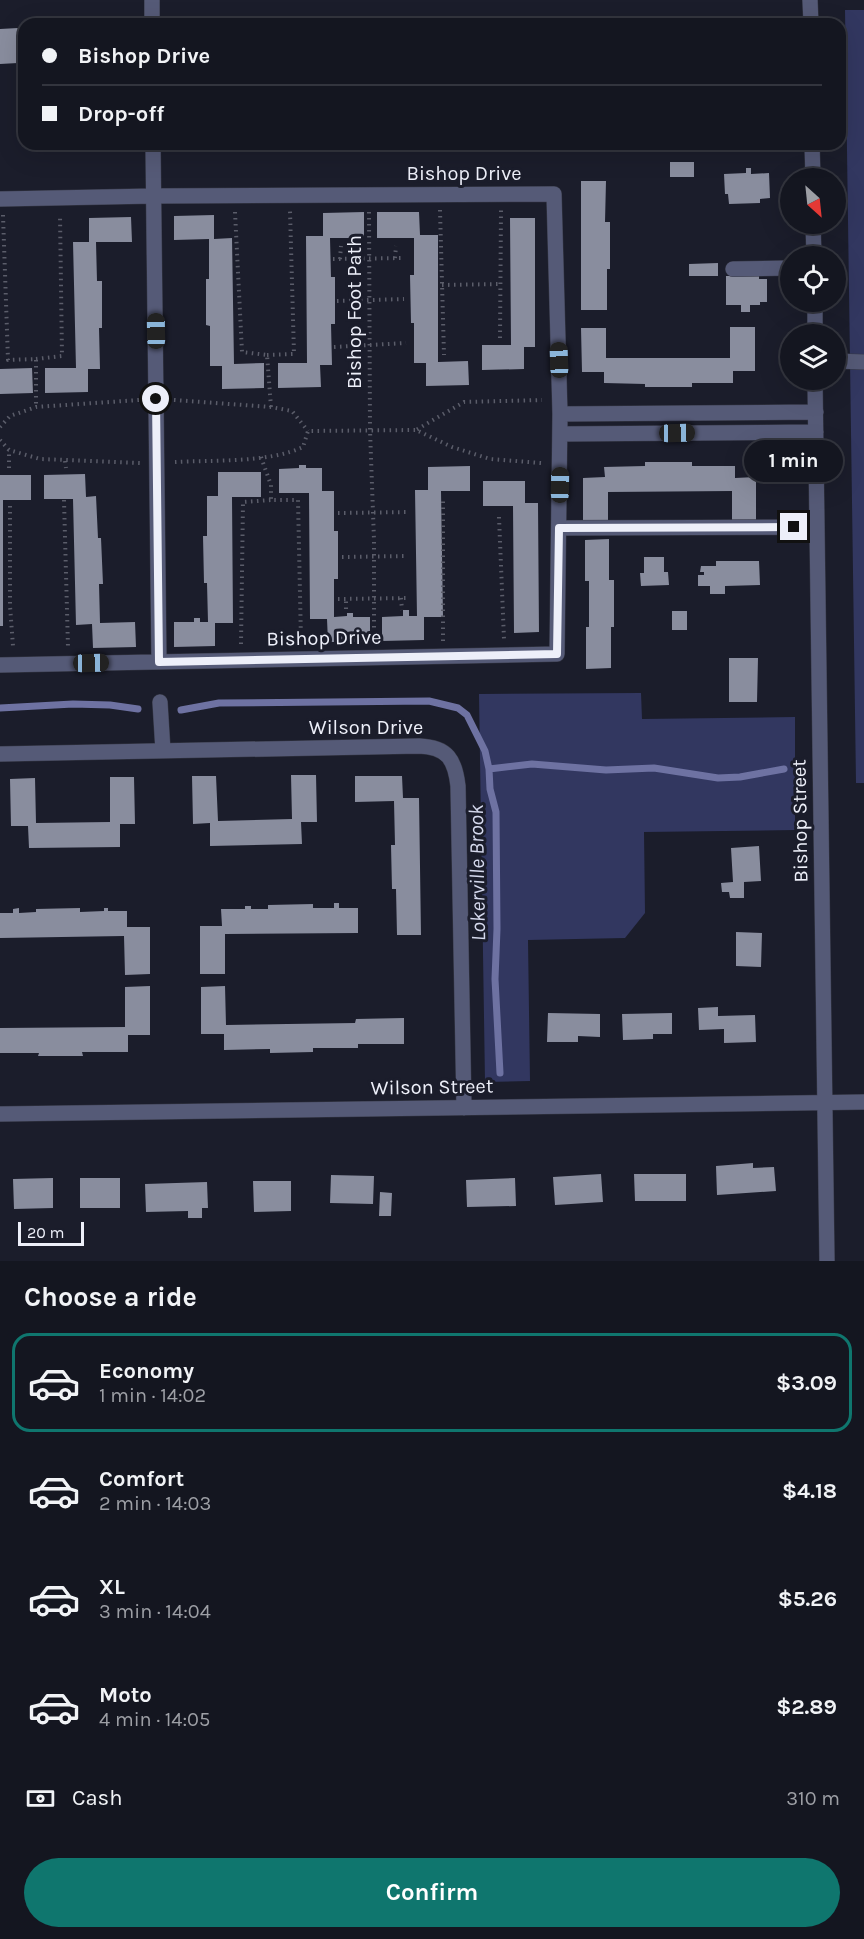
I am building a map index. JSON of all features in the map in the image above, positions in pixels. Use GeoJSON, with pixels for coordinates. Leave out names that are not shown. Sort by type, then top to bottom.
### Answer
{"type":"FeatureCollection","features":[{"type":"Feature","properties":{"kind":"street"},"geometry":{"type":"LineString","coordinates":[[152,0],[152,18]]}},
{"type":"Feature","properties":{"kind":"street"},"geometry":{"type":"LineString","coordinates":[[810,0],[811,18]]}},
{"type":"Feature","properties":{"kind":"street"},"geometry":{"type":"LineString","coordinates":[[153,150],[159,662]]}},
{"type":"Feature","properties":{"kind":"street"},"geometry":{"type":"LineString","coordinates":[[812,150],[813,168]]}},
{"type":"Feature","properties":{"kind":"street","name":"Bishop Drive"},"geometry":{"type":"LineString","coordinates":[[1,199],[555,194],[560,407],[557,654],[7,664]]}},
{"type":"Feature","properties":{"kind":"street"},"geometry":{"type":"LineString","coordinates":[[734,269],[780,268]]}},
{"type":"Feature","properties":{"kind":"street"},"geometry":{"type":"LineString","coordinates":[[846,361],[864,362]]}},
{"type":"Feature","properties":{"kind":"street","name":"Bishop Street"},"geometry":{"type":"LineString","coordinates":[[815,390],[827,1261]]}},
{"type":"Feature","properties":{"kind":"street"},"geometry":{"type":"LineString","coordinates":[[560,407],[816,412]]}},
{"type":"Feature","properties":{"kind":"street"},"geometry":{"type":"LineString","coordinates":[[560,434],[816,432]]}},
{"type":"Feature","properties":{"kind":"street"},"geometry":{"type":"LineString","coordinates":[[559,528],[818,527]]}},
{"type":"Feature","properties":{"kind":"street"},"geometry":{"type":"LineString","coordinates":[[160,702],[162,751]]}},
{"type":"Feature","properties":{"kind":"street","name":"Wilson Drive"},"geometry":{"type":"LineString","coordinates":[[0,754],[419,746],[432,746],[442,750],[451,759],[457,774],[458,786],[464,1108]]}},
{"type":"Feature","properties":{"kind":"street","name":"Wilson Street"},"geometry":{"type":"LineString","coordinates":[[0,1114],[864,1102]]}},
{"type":"Feature","properties":{"kind":"path"},"geometry":{"type":"LineString","coordinates":[[439,194],[444,355]]}},
{"type":"Feature","properties":{"kind":"path"},"geometry":{"type":"LineString","coordinates":[[500,338],[501,194]]}},
{"type":"Feature","properties":{"kind":"path"},"geometry":{"type":"LineString","coordinates":[[234,196],[242,352],[267,355],[294,354],[289,195]]}},
{"type":"Feature","properties":{"kind":"path","name":"Bishop Foot Path"},"geometry":{"type":"LineString","coordinates":[[368,195],[370,430],[374,513],[374,658]]}},
{"type":"Feature","properties":{"kind":"path"},"geometry":{"type":"LineString","coordinates":[[1,199],[8,360],[62,356],[60,198]]}},
{"type":"Feature","properties":{"kind":"path"},"geometry":{"type":"LineString","coordinates":[[340,246],[340,259]]}},
{"type":"Feature","properties":{"kind":"path"},"geometry":{"type":"LineString","coordinates":[[395,258],[396,246]]}},
{"type":"Feature","properties":{"kind":"path"},"geometry":{"type":"LineString","coordinates":[[333,259],[403,258]]}},
{"type":"Feature","properties":{"kind":"path"},"geometry":{"type":"LineString","coordinates":[[442,285],[500,284]]}},
{"type":"Feature","properties":{"kind":"path"},"geometry":{"type":"LineString","coordinates":[[337,301],[404,299]]}},
{"type":"Feature","properties":{"kind":"path"},"geometry":{"type":"LineString","coordinates":[[334,347],[406,343]]}},
{"type":"Feature","properties":{"kind":"path"},"geometry":{"type":"LineString","coordinates":[[267,355],[270,407]]}},
{"type":"Feature","properties":{"kind":"path"},"geometry":{"type":"LineString","coordinates":[[36,359],[36,407]]}},
{"type":"Feature","properties":{"kind":"path"},"geometry":{"type":"LineString","coordinates":[[0,427],[10,416],[36,407],[156,399],[270,407],[292,411],[308,431]]}},
{"type":"Feature","properties":{"kind":"path"},"geometry":{"type":"LineString","coordinates":[[416,429],[464,402],[560,407]]}},
{"type":"Feature","properties":{"kind":"path"},"geometry":{"type":"LineString","coordinates":[[308,431],[416,429],[452,447],[490,459],[560,464]]}},
{"type":"Feature","properties":{"kind":"path"},"geometry":{"type":"LineString","coordinates":[[0,440],[9,450],[40,459],[157,463],[261,457],[289,453],[303,447],[308,431]]}},
{"type":"Feature","properties":{"kind":"path"},"geometry":{"type":"LineString","coordinates":[[9,450],[9,468]]}},
{"type":"Feature","properties":{"kind":"path"},"geometry":{"type":"LineString","coordinates":[[261,457],[271,485],[271,500]]}},
{"type":"Feature","properties":{"kind":"path"},"geometry":{"type":"LineString","coordinates":[[65,461],[66,468]]}},
{"type":"Feature","properties":{"kind":"path"},"geometry":{"type":"LineString","coordinates":[[443,498],[443,656]]}},
{"type":"Feature","properties":{"kind":"path"},"geometry":{"type":"LineString","coordinates":[[64,500],[68,663]]}},
{"type":"Feature","properties":{"kind":"path"},"geometry":{"type":"LineString","coordinates":[[241,660],[243,502],[271,500],[298,500],[302,659]]}},
{"type":"Feature","properties":{"kind":"path"},"geometry":{"type":"LineString","coordinates":[[7,664],[10,606],[10,506]]}},
{"type":"Feature","properties":{"kind":"path"},"geometry":{"type":"LineString","coordinates":[[338,513],[409,512]]}},
{"type":"Feature","properties":{"kind":"path"},"geometry":{"type":"LineString","coordinates":[[499,517],[505,655]]}},
{"type":"Feature","properties":{"kind":"path"},"geometry":{"type":"LineString","coordinates":[[342,557],[408,556]]}},
{"type":"Feature","properties":{"kind":"path"},"geometry":{"type":"LineString","coordinates":[[401,598],[402,610]]}},
{"type":"Feature","properties":{"kind":"path"},"geometry":{"type":"LineString","coordinates":[[338,599],[410,598]]}},
{"type":"Feature","properties":{"kind":"path"},"geometry":{"type":"LineString","coordinates":[[346,599],[346,609]]}},
{"type":"Feature","properties":{"kind":"shaded area"},"geometry":{"type":"Polygon","coordinates":[[[845,10],[864,10],[864,783],[856,783],[845,10]]]}},
{"type":"Feature","properties":{"kind":"shaded area"},"geometry":{"type":"Polygon","coordinates":[[[641,693],[642,719],[795,717],[795,830],[644,832],[645,913],[625,938],[528,940],[530,1081],[485,1082],[479,694],[641,693]]]}},
{"type":"Feature","properties":{"kind":"building"},"geometry":{"type":"Polygon","coordinates":[[[18,28],[18,63],[0,64],[0,29],[18,28]]]}},
{"type":"Feature","properties":{"kind":"building"},"geometry":{"type":"Polygon","coordinates":[[[670,162],[694,162],[694,177],[670,177],[670,162]]]}},
{"type":"Feature","properties":{"kind":"building"},"geometry":{"type":"Polygon","coordinates":[[[746,168],[751,168],[751,174],[769,173],[770,198],[760,199],[760,203],[729,204],[728,194],[725,194],[724,174],[746,173],[746,168]]]}},
{"type":"Feature","properties":{"kind":"building"},"geometry":{"type":"Polygon","coordinates":[[[581,181],[606,181],[605,222],[610,222],[607,310],[581,310],[581,181]]]}},
{"type":"Feature","properties":{"kind":"building"},"geometry":{"type":"Polygon","coordinates":[[[364,212],[364,238],[330,238],[331,277],[335,277],[335,324],[331,324],[332,365],[320,365],[321,387],[278,388],[278,363],[307,363],[306,236],[323,236],[323,213],[364,212]]]}},
{"type":"Feature","properties":{"kind":"building"},"geometry":{"type":"Polygon","coordinates":[[[377,212],[419,212],[420,235],[438,235],[438,362],[468,361],[469,385],[426,386],[426,363],[414,363],[414,323],[411,323],[410,275],[414,275],[414,238],[377,238],[377,212]]]}},
{"type":"Feature","properties":{"kind":"building"},"geometry":{"type":"Polygon","coordinates":[[[214,215],[214,239],[232,238],[234,364],[264,363],[264,388],[222,389],[222,366],[210,366],[210,326],[206,325],[209,239],[174,240],[174,216],[214,215]]]}},
{"type":"Feature","properties":{"kind":"building"},"geometry":{"type":"Polygon","coordinates":[[[131,217],[132,242],[96,242],[97,281],[102,281],[102,328],[99,328],[100,369],[88,369],[88,392],[45,393],[45,368],[76,368],[73,242],[89,242],[89,218],[131,217]]]}},
{"type":"Feature","properties":{"kind":"building"},"geometry":{"type":"Polygon","coordinates":[[[510,218],[535,218],[535,347],[524,347],[524,369],[482,370],[482,345],[511,345],[510,218]]]}},
{"type":"Feature","properties":{"kind":"building"},"geometry":{"type":"Polygon","coordinates":[[[718,263],[718,276],[689,276],[689,264],[718,263]]]}},
{"type":"Feature","properties":{"kind":"building"},"geometry":{"type":"Polygon","coordinates":[[[726,276],[759,276],[759,279],[767,279],[767,302],[750,305],[750,312],[741,312],[741,305],[726,305],[726,276]]]}},
{"type":"Feature","properties":{"kind":"building"},"geometry":{"type":"Polygon","coordinates":[[[730,327],[755,327],[755,371],[733,371],[733,383],[692,383],[692,387],[645,387],[645,384],[604,383],[604,372],[582,372],[581,328],[606,328],[606,358],[730,358],[730,327]]]}},
{"type":"Feature","properties":{"kind":"building"},"geometry":{"type":"Polygon","coordinates":[[[32,368],[33,393],[0,394],[0,369],[32,368]]]}},
{"type":"Feature","properties":{"kind":"building"},"geometry":{"type":"Polygon","coordinates":[[[645,462],[692,462],[692,466],[735,466],[735,478],[756,477],[756,520],[732,520],[732,491],[608,492],[608,521],[583,521],[583,478],[605,477],[604,467],[645,466],[645,462]]]}},
{"type":"Feature","properties":{"kind":"building"},"geometry":{"type":"Polygon","coordinates":[[[299,465],[306,465],[306,468],[322,468],[322,491],[334,491],[334,531],[338,531],[338,579],[334,579],[334,617],[353,613],[353,617],[370,617],[370,642],[328,642],[327,619],[310,619],[309,493],[279,493],[279,469],[299,468],[299,465]]]}},
{"type":"Feature","properties":{"kind":"building"},"geometry":{"type":"Polygon","coordinates":[[[470,466],[470,491],[441,491],[443,617],[424,617],[424,640],[382,641],[382,617],[403,616],[403,610],[409,610],[409,616],[417,616],[415,490],[428,490],[428,467],[470,466]]]}},
{"type":"Feature","properties":{"kind":"building"},"geometry":{"type":"Polygon","coordinates":[[[218,472],[261,472],[261,497],[232,497],[233,623],[215,623],[215,646],[174,647],[174,622],[194,622],[194,618],[200,618],[200,622],[208,622],[203,536],[207,536],[207,496],[218,496],[218,472]]]}},
{"type":"Feature","properties":{"kind":"building"},"geometry":{"type":"Polygon","coordinates":[[[85,474],[86,497],[96,496],[98,538],[101,538],[103,584],[99,584],[100,623],[135,622],[136,647],[93,648],[92,624],[76,625],[73,499],[44,499],[44,475],[85,474]]]}},
{"type":"Feature","properties":{"kind":"building"},"geometry":{"type":"Polygon","coordinates":[[[0,475],[31,475],[31,500],[3,500],[3,626],[0,626],[0,475]]]}},
{"type":"Feature","properties":{"kind":"building"},"geometry":{"type":"Polygon","coordinates":[[[483,481],[525,481],[525,503],[538,503],[539,632],[514,633],[513,506],[483,506],[483,481]]]}},
{"type":"Feature","properties":{"kind":"building"},"geometry":{"type":"Polygon","coordinates":[[[609,539],[609,580],[614,580],[611,668],[586,669],[589,581],[585,581],[585,540],[609,539]]]}},
{"type":"Feature","properties":{"kind":"building"},"geometry":{"type":"Polygon","coordinates":[[[644,557],[664,557],[664,572],[668,572],[669,585],[641,586],[640,573],[644,573],[644,557]]]}},
{"type":"Feature","properties":{"kind":"building"},"geometry":{"type":"Polygon","coordinates":[[[716,561],[759,561],[760,585],[725,586],[725,594],[710,594],[710,586],[698,586],[698,575],[704,575],[704,572],[700,572],[701,566],[716,566],[716,561]]]}},
{"type":"Feature","properties":{"kind":"building"},"geometry":{"type":"Polygon","coordinates":[[[672,611],[687,611],[687,630],[672,630],[672,611]]]}},
{"type":"Feature","properties":{"kind":"building"},"geometry":{"type":"Polygon","coordinates":[[[729,658],[758,658],[757,702],[729,702],[729,658]]]}},
{"type":"Feature","properties":{"kind":"building"},"geometry":{"type":"Polygon","coordinates":[[[291,775],[316,775],[317,822],[301,822],[302,844],[210,846],[210,823],[193,824],[192,776],[216,776],[218,821],[292,819],[291,775]]]}},
{"type":"Feature","properties":{"kind":"building"},"geometry":{"type":"Polygon","coordinates":[[[355,776],[402,776],[403,798],[419,798],[421,935],[397,935],[396,889],[392,889],[391,845],[395,845],[394,801],[355,802],[355,776]]]}},
{"type":"Feature","properties":{"kind":"building"},"geometry":{"type":"Polygon","coordinates":[[[110,777],[134,777],[135,824],[120,824],[120,847],[29,848],[28,826],[11,826],[10,779],[35,778],[36,823],[110,822],[110,777]]]}},
{"type":"Feature","properties":{"kind":"building"},"geometry":{"type":"Polygon","coordinates":[[[759,846],[761,881],[744,882],[744,898],[730,898],[729,892],[722,892],[721,883],[733,882],[731,848],[759,846]]]}},
{"type":"Feature","properties":{"kind":"building"},"geometry":{"type":"Polygon","coordinates":[[[334,903],[339,903],[339,908],[358,908],[358,933],[225,934],[225,974],[200,974],[200,926],[222,926],[221,909],[245,909],[245,906],[251,906],[251,909],[268,909],[268,905],[313,904],[313,908],[334,908],[334,903]]]}},
{"type":"Feature","properties":{"kind":"building"},"geometry":{"type":"Polygon","coordinates":[[[19,908],[19,913],[36,912],[36,909],[80,908],[80,912],[104,911],[104,908],[108,908],[108,911],[127,911],[127,927],[150,927],[150,974],[125,975],[124,936],[0,938],[0,913],[13,913],[13,909],[19,908]]]}},
{"type":"Feature","properties":{"kind":"building"},"geometry":{"type":"Polygon","coordinates":[[[736,932],[762,933],[761,967],[736,966],[736,932]]]}},
{"type":"Feature","properties":{"kind":"building"},"geometry":{"type":"Polygon","coordinates":[[[150,986],[150,1035],[128,1035],[128,1052],[82,1052],[83,1056],[0,1053],[0,1028],[125,1027],[125,987],[150,986]]]}},
{"type":"Feature","properties":{"kind":"building"},"geometry":{"type":"Polygon","coordinates":[[[225,986],[226,1025],[355,1023],[356,1019],[404,1018],[404,1044],[358,1044],[358,1048],[313,1048],[313,1052],[270,1053],[270,1049],[224,1050],[224,1034],[201,1034],[201,987],[225,986]]]}},
{"type":"Feature","properties":{"kind":"building"},"geometry":{"type":"Polygon","coordinates":[[[718,1007],[718,1016],[755,1015],[756,1042],[724,1043],[724,1029],[699,1030],[698,1008],[718,1007]]]}},
{"type":"Feature","properties":{"kind":"building"},"geometry":{"type":"Polygon","coordinates":[[[548,1013],[600,1014],[600,1037],[578,1036],[578,1042],[547,1042],[548,1013]]]}},
{"type":"Feature","properties":{"kind":"building"},"geometry":{"type":"Polygon","coordinates":[[[672,1013],[672,1034],[653,1034],[653,1039],[623,1040],[622,1014],[672,1013]]]}},
{"type":"Feature","properties":{"kind":"building"},"geometry":{"type":"Polygon","coordinates":[[[753,1163],[753,1168],[774,1167],[776,1191],[717,1195],[716,1166],[753,1163]]]}},
{"type":"Feature","properties":{"kind":"building"},"geometry":{"type":"Polygon","coordinates":[[[601,1174],[603,1202],[555,1205],[553,1177],[601,1174]]]}},
{"type":"Feature","properties":{"kind":"building"},"geometry":{"type":"Polygon","coordinates":[[[634,1174],[686,1174],[686,1201],[635,1201],[634,1174]]]}},
{"type":"Feature","properties":{"kind":"building"},"geometry":{"type":"Polygon","coordinates":[[[331,1175],[374,1176],[373,1204],[330,1203],[331,1175]]]}},
{"type":"Feature","properties":{"kind":"building"},"geometry":{"type":"Polygon","coordinates":[[[53,1178],[53,1208],[14,1209],[13,1179],[53,1178]]]}},
{"type":"Feature","properties":{"kind":"building"},"geometry":{"type":"Polygon","coordinates":[[[80,1178],[120,1178],[120,1208],[80,1208],[80,1178]]]}},
{"type":"Feature","properties":{"kind":"building"},"geometry":{"type":"Polygon","coordinates":[[[515,1178],[516,1206],[467,1207],[466,1180],[515,1178]]]}},
{"type":"Feature","properties":{"kind":"building"},"geometry":{"type":"Polygon","coordinates":[[[253,1181],[291,1181],[291,1211],[254,1212],[253,1181]]]}},
{"type":"Feature","properties":{"kind":"building"},"geometry":{"type":"Polygon","coordinates":[[[207,1182],[208,1208],[202,1208],[202,1218],[188,1218],[188,1211],[146,1212],[145,1184],[207,1182]]]}},
{"type":"Feature","properties":{"kind":"building"},"geometry":{"type":"Polygon","coordinates":[[[380,1192],[392,1193],[391,1216],[379,1216],[380,1192]]]}},
{"type":"Feature","properties":{"kind":"waterway","name":"Lokerville Brook"},"geometry":{"type":"LineString","coordinates":[[181,710],[219,703],[429,701],[458,708],[467,715],[485,751],[490,789],[496,812],[495,979],[500,1073]]}},
{"type":"Feature","properties":{"kind":"waterway","name":"Lokerville Brook"},"geometry":{"type":"LineString","coordinates":[[0,708],[73,704],[110,705],[138,709]]}},
{"type":"Feature","properties":{"kind":"waterway"},"geometry":{"type":"LineString","coordinates":[[489,769],[532,764],[606,770],[654,768],[718,778],[740,777],[784,769]]}},
{"type":"Feature","properties":{"kind":"route"},"geometry":{"type":"LineString","coordinates":[[156,399],[159,662],[557,654],[559,528],[794,527]]}}]}
